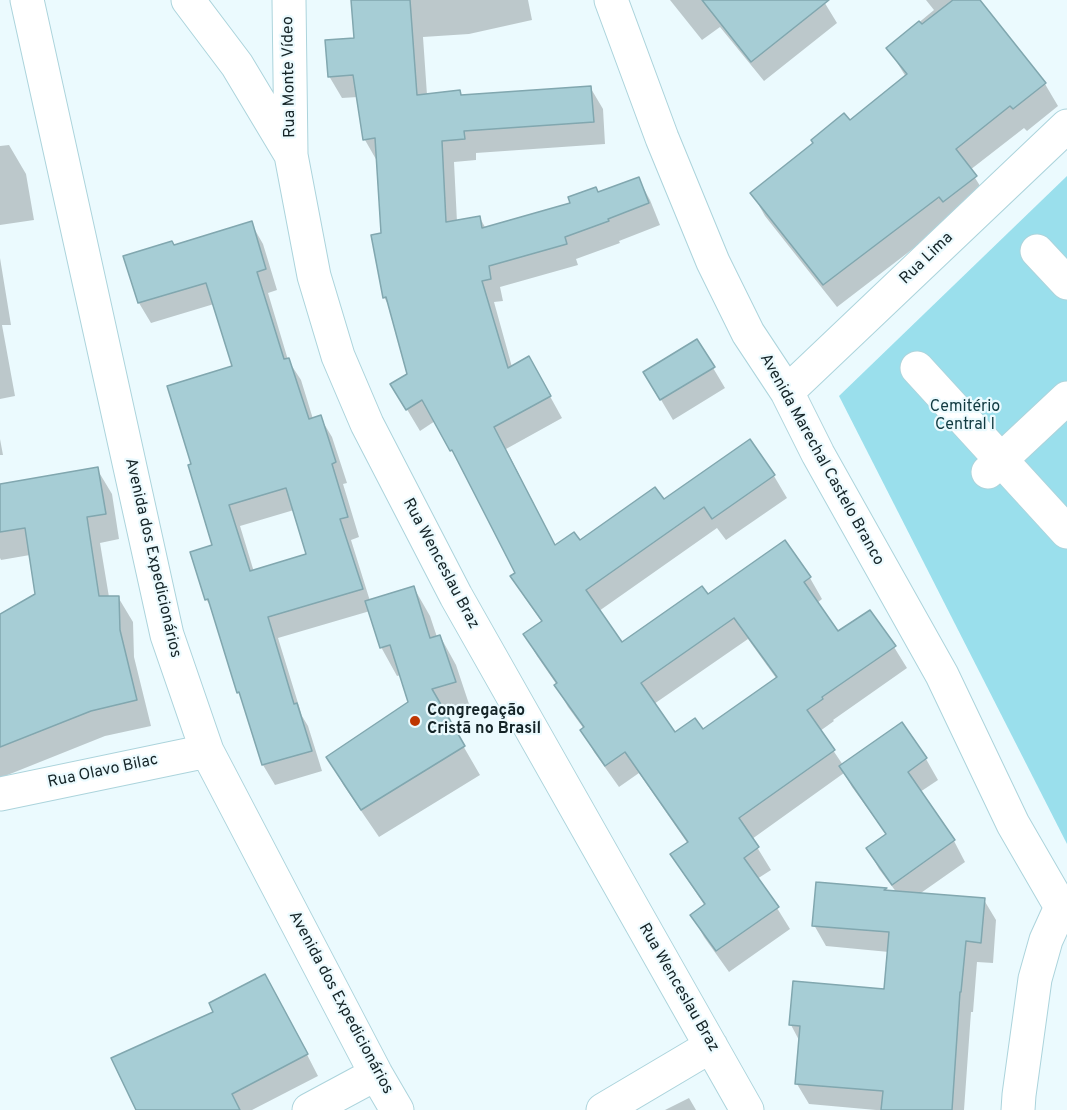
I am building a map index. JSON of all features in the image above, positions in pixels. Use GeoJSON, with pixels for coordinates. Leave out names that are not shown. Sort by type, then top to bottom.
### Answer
{"type":"FeatureCollection","features":[{"type":"Feature","properties":{"kind":"street","name":"Avenida dos Expedicionários"},"geometry":{"type":"LineString","coordinates":[[27,0],[167,635],[207,751],[397,1110]]}},
{"type":"Feature","properties":{"kind":"street","name":"Rua Wenceslau Braz"},"geometry":{"type":"LineString","coordinates":[[188,0],[237,65],[291,155],[314,276],[338,357],[367,424],[456,596],[747,1110]]}},
{"type":"Feature","properties":{"kind":"street","name":"Rua Monte Vídeo"},"geometry":{"type":"LineString","coordinates":[[289,0],[291,155]]}},
{"type":"Feature","properties":{"kind":"street","name":"Avenida Marechal Castelo Branco"},"geometry":{"type":"LineString","coordinates":[[611,0],[662,138],[713,262],[748,333],[787,392],[818,454],[942,675],[1013,824],[1065,908]]}},
{"type":"Feature","properties":{"kind":"street","name":"Rua Lima"},"geometry":{"type":"LineString","coordinates":[[787,392],[1067,126]]}},
{"type":"Feature","properties":{"kind":"street"},"geometry":{"type":"LineString","coordinates":[[1037,251],[1067,283]]}},
{"type":"Feature","properties":{"kind":"street"},"geometry":{"type":"LineString","coordinates":[[917,368],[994,466],[1067,532]]}},
{"type":"Feature","properties":{"kind":"street"},"geometry":{"type":"LineString","coordinates":[[994,466],[1067,398]]}},
{"type":"Feature","properties":{"kind":"street","name":"Rua Olavo Bilac"},"geometry":{"type":"LineString","coordinates":[[0,794],[207,751]]}},
{"type":"Feature","properties":{"kind":"street"},"geometry":{"type":"LineString","coordinates":[[1018,1110],[1035,979],[1046,940],[1065,908]]}},
{"type":"Feature","properties":{"kind":"street"},"geometry":{"type":"LineString","coordinates":[[603,1110],[711,1046]]}},
{"type":"Feature","properties":{"kind":"street"},"geometry":{"type":"LineString","coordinates":[[309,1110],[376,1074]]}},
{"type":"Feature","properties":{"kind":"green space","name":"Cemitério Central I"},"geometry":{"type":"Polygon","coordinates":[[[1067,176],[1067,844],[839,396],[1067,176]]]}},
{"type":"Feature","properties":{"kind":"building"},"geometry":{"type":"Polygon","coordinates":[[[351,0],[410,0],[417,95],[460,90],[461,95],[591,86],[594,122],[464,131],[465,139],[442,141],[446,222],[480,216],[482,228],[570,203],[568,197],[596,187],[598,192],[639,177],[649,203],[565,237],[567,244],[489,266],[491,279],[482,281],[508,368],[529,356],[551,396],[494,427],[555,545],[574,532],[580,540],[655,487],[664,499],[750,439],[775,475],[712,519],[704,507],[586,590],[622,642],[702,586],[708,594],[785,540],[811,577],[804,582],[838,631],[870,610],[896,646],[807,710],[835,750],[739,818],[759,847],[744,858],[779,907],[716,951],[690,915],[705,904],[670,854],[688,842],[625,752],[605,766],[580,730],[584,727],[554,685],[557,683],[523,634],[542,621],[510,576],[515,573],[452,450],[450,451],[422,400],[406,410],[390,384],[407,374],[386,297],[383,298],[371,235],[381,233],[375,138],[363,140],[353,75],[328,77],[325,40],[354,38],[351,0]],[[734,618],[641,683],[675,732],[695,718],[703,729],[777,677],[734,618]]]}},
{"type":"Feature","properties":{"kind":"building"},"geometry":{"type":"Polygon","coordinates":[[[702,0],[829,0],[751,62],[702,0]]]}},
{"type":"Feature","properties":{"kind":"building"},"geometry":{"type":"Polygon","coordinates":[[[953,0],[980,0],[1046,83],[1013,109],[1010,106],[956,149],[977,176],[943,202],[939,197],[823,285],[750,193],[813,143],[811,140],[844,113],[850,120],[907,74],[886,48],[919,21],[922,24],[953,0]]]}},
{"type":"Feature","properties":{"kind":"building"},"geometry":{"type":"Polygon","coordinates":[[[252,221],[266,269],[257,272],[284,359],[289,358],[309,419],[321,415],[336,462],[332,464],[348,517],[340,519],[363,589],[268,617],[294,704],[297,703],[312,751],[262,765],[208,599],[205,600],[190,552],[212,545],[188,465],[191,464],[167,386],[232,366],[206,283],[138,303],[123,256],[172,241],[174,245],[252,221]],[[286,488],[229,505],[250,571],[306,554],[286,488]]]}},
{"type":"Feature","properties":{"kind":"building"},"geometry":{"type":"Polygon","coordinates":[[[697,339],[715,367],[660,400],[643,372],[697,339]]]}},
{"type":"Feature","properties":{"kind":"building"},"geometry":{"type":"Polygon","coordinates":[[[98,467],[106,514],[87,517],[99,596],[119,596],[120,630],[137,700],[91,711],[0,747],[0,614],[35,594],[25,528],[0,532],[0,484],[98,467]]]}},
{"type":"Feature","properties":{"kind":"building","name":"Congregação Cristã no Brasil"},"geometry":{"type":"Polygon","coordinates":[[[414,586],[430,638],[440,635],[456,682],[432,689],[465,746],[361,810],[326,757],[408,702],[390,645],[380,648],[365,601],[414,586]]]}},
{"type":"Feature","properties":{"kind":"building"},"geometry":{"type":"Polygon","coordinates":[[[902,722],[927,758],[908,772],[955,840],[892,885],[866,848],[886,834],[839,766],[902,722]]]}},
{"type":"Feature","properties":{"kind":"building"},"geometry":{"type":"Polygon","coordinates":[[[816,882],[985,898],[981,943],[966,941],[952,1110],[881,1110],[883,1091],[795,1084],[800,1026],[789,1025],[793,981],[884,989],[889,932],[812,926],[816,882]]]}},
{"type":"Feature","properties":{"kind":"building"},"geometry":{"type":"Polygon","coordinates":[[[265,974],[308,1054],[232,1094],[240,1110],[136,1110],[111,1058],[213,1012],[209,1003],[265,974]]]}},
{"type":"Feature","properties":{"kind":"place","name":"Congregação Cristã no Brasil"},"geometry":{"type":"Point","coordinates":[415,721]}}]}
